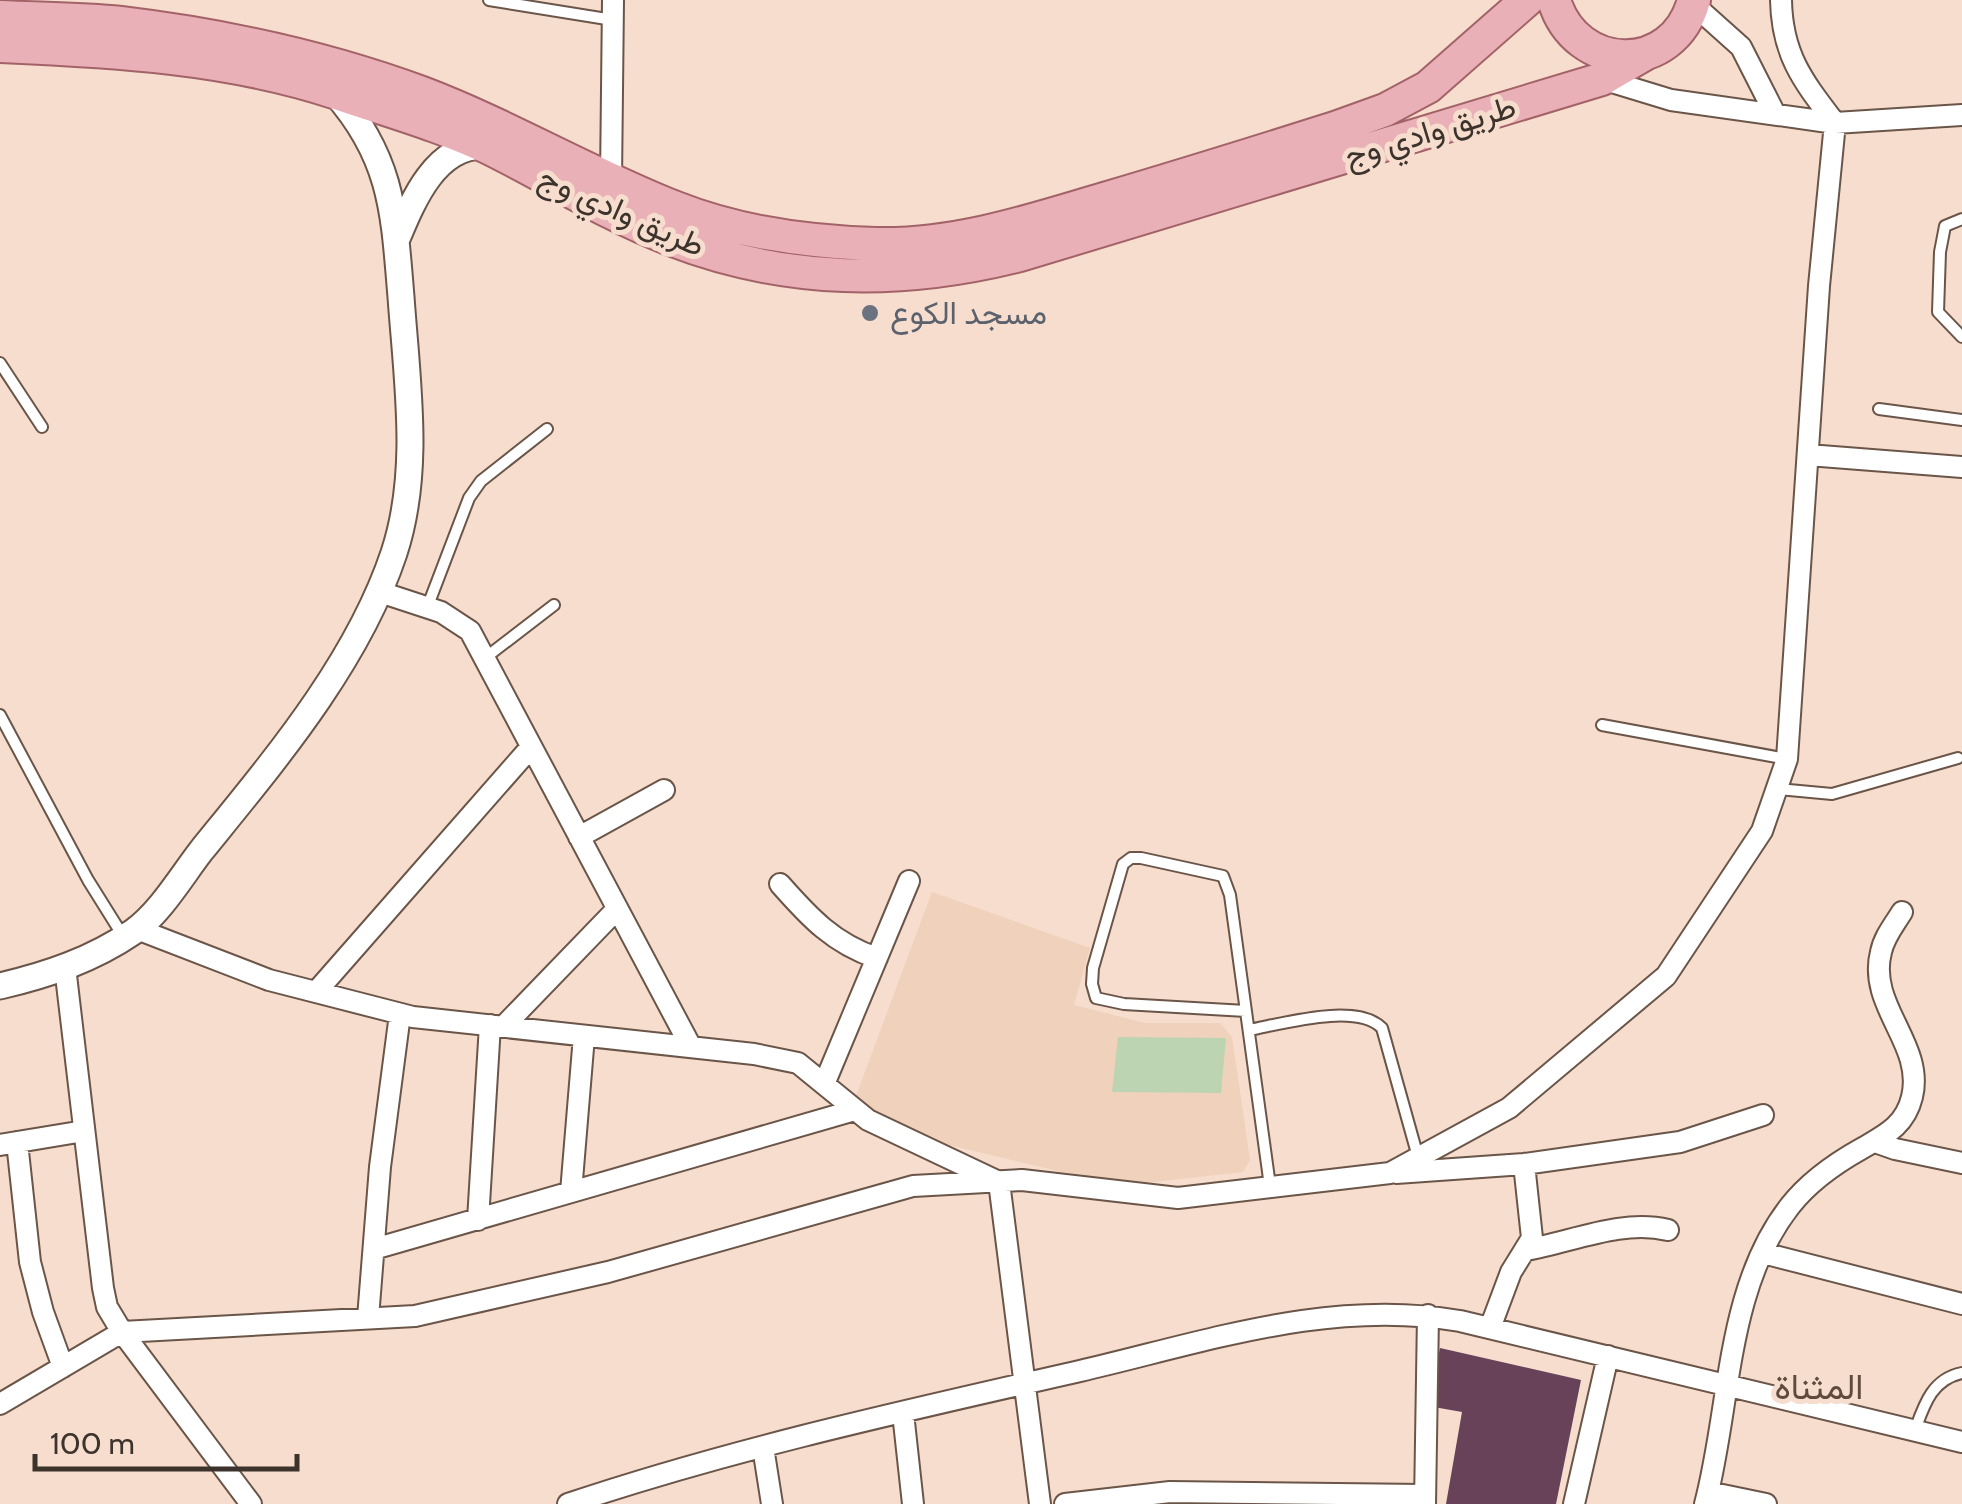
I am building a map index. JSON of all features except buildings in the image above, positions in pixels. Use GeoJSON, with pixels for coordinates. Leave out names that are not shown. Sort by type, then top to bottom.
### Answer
{"type":"FeatureCollection","features":[{"type":"Feature","properties":{"kind":"main road","name":"طريق وادي وج"},"geometry":{"type":"LineString","coordinates":[[0,18],[70,16],[120,23],[328,64],[419,92],[494,123],[677,209],[721,223],[827,242],[880,244],[926,242],[1014,226],[1385,110],[1428,87],[1528,0]]}},
{"type":"Feature","properties":{"kind":"main road"},"geometry":{"type":"LineString","coordinates":[[1554,0],[1570,32],[1585,46],[1624,57],[1645,54]]}},
{"type":"Feature","properties":{"kind":"main road","name":"طريق وادي وج"},"geometry":{"type":"LineString","coordinates":[[0,46],[120,51],[236,68],[334,92],[484,146],[670,239],[718,254],[827,276],[898,276],[968,268],[1020,255],[1602,80],[1676,35],[1694,2]]}},
{"type":"Feature","properties":{"kind":"street"},"geometry":{"type":"LineString","coordinates":[[1390,1174],[1509,1108],[1666,976],[1762,831],[1787,759],[1835,123],[1794,67],[1781,25],[1781,0]]}},
{"type":"Feature","properties":{"kind":"street"},"geometry":{"type":"LineString","coordinates":[[1694,2],[1742,47],[1775,114]]}},
{"type":"Feature","properties":{"kind":"street"},"geometry":{"type":"LineString","coordinates":[[611,180],[613,10]]}},
{"type":"Feature","properties":{"kind":"street"},"geometry":{"type":"LineString","coordinates":[[1602,80],[1672,100],[1835,123],[1962,115]]}},
{"type":"Feature","properties":{"kind":"street"},"geometry":{"type":"LineString","coordinates":[[0,986],[65,967],[130,933],[296,733],[362,624],[394,553],[409,480],[410,427],[389,186],[358,119],[334,92]]}},
{"type":"Feature","properties":{"kind":"street"},"geometry":{"type":"LineString","coordinates":[[396,241],[414,198],[435,169],[453,154],[484,146]]}},
{"type":"Feature","properties":{"kind":"street"},"geometry":{"type":"LineString","coordinates":[[1808,456],[1962,467]]}},
{"type":"Feature","properties":{"kind":"street"},"geometry":{"type":"LineString","coordinates":[[377,591],[427,608],[470,631],[691,1048]]}},
{"type":"Feature","properties":{"kind":"street"},"geometry":{"type":"LineString","coordinates":[[316,992],[531,747]]}},
{"type":"Feature","properties":{"kind":"street"},"geometry":{"type":"LineString","coordinates":[[579,837],[664,790]]}},
{"type":"Feature","properties":{"kind":"street"},"geometry":{"type":"LineString","coordinates":[[824,1082],[909,881]]}},
{"type":"Feature","properties":{"kind":"street"},"geometry":{"type":"LineString","coordinates":[[780,884],[812,921],[856,951],[877,958]]}},
{"type":"Feature","properties":{"kind":"street"},"geometry":{"type":"LineString","coordinates":[[478,1220],[497,1026],[617,908]]}},
{"type":"Feature","properties":{"kind":"street"},"geometry":{"type":"LineString","coordinates":[[1766,1504],[1707,1498],[1726,1385],[1748,1291],[1763,1252],[1790,1206],[1825,1174],[1887,1136],[1911,1103],[1914,1063],[1884,999],[1881,982],[1882,947],[1902,912]]}},
{"type":"Feature","properties":{"kind":"street"},"geometry":{"type":"LineString","coordinates":[[130,933],[269,980],[400,1014],[798,1063],[868,1120],[999,1182]]}},
{"type":"Feature","properties":{"kind":"street"},"geometry":{"type":"LineString","coordinates":[[65,967],[107,1307],[251,1504]]}},
{"type":"Feature","properties":{"kind":"street"},"geometry":{"type":"LineString","coordinates":[[368,1318],[380,1168],[400,1014]]}},
{"type":"Feature","properties":{"kind":"street"},"geometry":{"type":"LineString","coordinates":[[572,1192],[584,1036]]}},
{"type":"Feature","properties":{"kind":"street"},"geometry":{"type":"LineString","coordinates":[[374,1250],[855,1110]]}},
{"type":"Feature","properties":{"kind":"street"},"geometry":{"type":"LineString","coordinates":[[0,1404],[122,1332],[415,1316],[608,1272],[913,1186],[1022,1180],[1178,1198],[1390,1174],[1524,1164],[1680,1142],[1763,1115]]}},
{"type":"Feature","properties":{"kind":"street"},"geometry":{"type":"LineString","coordinates":[[63,1367],[30,1262],[8,1143],[84,1131]]}},
{"type":"Feature","properties":{"kind":"street"},"geometry":{"type":"LineString","coordinates":[[1875,1142],[1962,1163]]}},
{"type":"Feature","properties":{"kind":"street"},"geometry":{"type":"LineString","coordinates":[[1490,1328],[1511,1272],[1526,1250],[1532,1225],[1524,1164]]}},
{"type":"Feature","properties":{"kind":"street"},"geometry":{"type":"LineString","coordinates":[[999,1182],[1040,1504]]}},
{"type":"Feature","properties":{"kind":"street"},"geometry":{"type":"LineString","coordinates":[[1526,1250],[1624,1227],[1647,1225],[1668,1230]]}},
{"type":"Feature","properties":{"kind":"street"},"geometry":{"type":"LineString","coordinates":[[1763,1252],[1962,1304]]}},
{"type":"Feature","properties":{"kind":"street"},"geometry":{"type":"LineString","coordinates":[[568,1504],[630,1494],[673,1469],[1024,1383],[1297,1320],[1356,1314],[1428,1316],[1490,1328],[1962,1442]]}},
{"type":"Feature","properties":{"kind":"street"},"geometry":{"type":"LineString","coordinates":[[1065,1504],[1170,1492],[1424,1499],[1428,1316]]}},
{"type":"Feature","properties":{"kind":"street"},"geometry":{"type":"LineString","coordinates":[[1574,1504],[1608,1356]]}},
{"type":"Feature","properties":{"kind":"street"},"geometry":{"type":"LineString","coordinates":[[903,1413],[914,1504]]}},
{"type":"Feature","properties":{"kind":"street"},"geometry":{"type":"LineString","coordinates":[[763,1447],[772,1504]]}},
{"type":"Feature","properties":{"kind":"lane"},"geometry":{"type":"LineString","coordinates":[[488,0],[613,10]]}},
{"type":"Feature","properties":{"kind":"lane"},"geometry":{"type":"LineString","coordinates":[[1962,218],[1946,226],[1940,252],[1938,312],[1958,328],[1962,337]]}},
{"type":"Feature","properties":{"kind":"lane"},"geometry":{"type":"LineString","coordinates":[[0,363],[42,427]]}},
{"type":"Feature","properties":{"kind":"lane"},"geometry":{"type":"LineString","coordinates":[[1879,409],[1962,420]]}},
{"type":"Feature","properties":{"kind":"lane"},"geometry":{"type":"LineString","coordinates":[[427,608],[469,498],[481,480],[547,429]]}},
{"type":"Feature","properties":{"kind":"lane"},"geometry":{"type":"LineString","coordinates":[[484,658],[554,605]]}},
{"type":"Feature","properties":{"kind":"lane"},"geometry":{"type":"LineString","coordinates":[[0,715],[88,880],[130,933]]}},
{"type":"Feature","properties":{"kind":"lane"},"geometry":{"type":"LineString","coordinates":[[1602,725],[1787,759]]}},
{"type":"Feature","properties":{"kind":"lane"},"geometry":{"type":"LineString","coordinates":[[1777,789],[1832,794],[1958,758]]}},
{"type":"Feature","properties":{"kind":"lane"},"geometry":{"type":"LineString","coordinates":[[1246,1011],[1124,1004],[1096,998],[1093,968],[1123,864],[1131,858],[1141,858],[1223,876],[1230,895],[1246,1011],[1248,1030],[1270,1186]]}},
{"type":"Feature","properties":{"kind":"lane"},"geometry":{"type":"LineString","coordinates":[[1248,1030],[1330,1017],[1374,1020],[1382,1028],[1419,1158]]}},
{"type":"Feature","properties":{"kind":"lane"},"geometry":{"type":"LineString","coordinates":[[1915,1430],[1928,1396],[1945,1380],[1962,1373]]}},
{"type":"Feature","properties":{"kind":"shaded area"},"geometry":{"type":"Polygon","coordinates":[[[932,892],[1090,948],[1074,1005],[1145,1023],[1220,1023],[1232,1037],[1250,1160],[1243,1172],[1144,1183],[1062,1172],[941,1143],[869,1111],[856,1096],[932,892]]]}},
{"type":"Feature","properties":{"kind":"green space"},"geometry":{"type":"Polygon","coordinates":[[[1118,1037],[1226,1038],[1221,1093],[1112,1092],[1118,1037]]]}},
{"type":"Feature","properties":{"kind":"place","name":"مسجد الكوع"},"geometry":{"type":"Point","coordinates":[870,313]}},
{"type":"Feature","properties":{"kind":"district","name":"المثناة"},"geometry":{"type":"Point","coordinates":[1819,1387]}}]}
